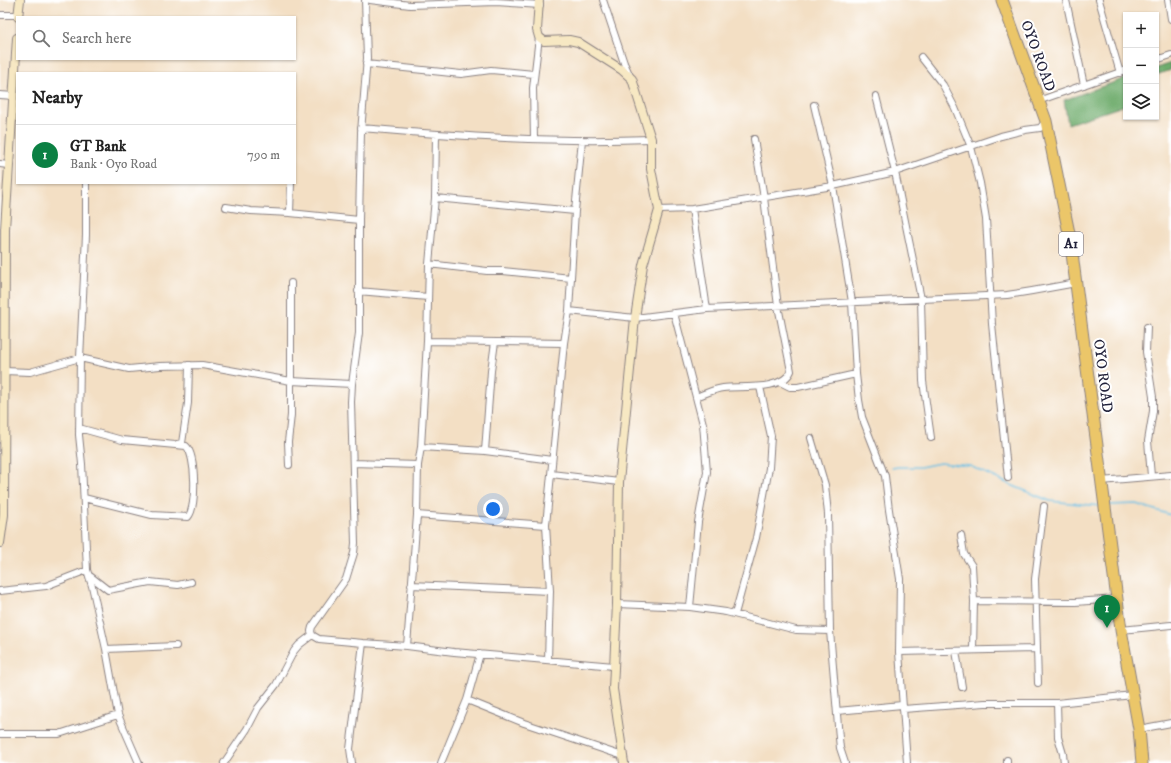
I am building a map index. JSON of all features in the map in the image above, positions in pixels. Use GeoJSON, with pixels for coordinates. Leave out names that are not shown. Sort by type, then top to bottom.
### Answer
{"type":"FeatureCollection","features":[{"type":"Feature","properties":{"kind":"highway","name":"OYO ROAD"},"geometry":{"type":"LineString","coordinates":[[1002,0],[1046,121],[1070,238],[1121,630],[1139,729],[1142,763]]}},
{"type":"Feature","properties":{"kind":"street"},"geometry":{"type":"LineString","coordinates":[[0,15],[18,16],[20,0]]}},
{"type":"Feature","properties":{"kind":"street"},"geometry":{"type":"LineString","coordinates":[[312,635],[312,627],[346,579],[354,553],[355,535],[351,423],[352,384],[359,333],[358,291],[361,128],[366,64],[365,0]]}},
{"type":"Feature","properties":{"kind":"street"},"geometry":{"type":"LineString","coordinates":[[370,0],[410,5],[496,2],[540,3],[537,30],[539,37],[533,88],[534,138]]}},
{"type":"Feature","properties":{"kind":"street"},"geometry":{"type":"LineString","coordinates":[[467,700],[524,724],[624,760],[613,689],[617,604],[619,482],[635,318],[643,265],[659,210],[651,169],[651,139],[632,79],[624,63],[603,0]]}},
{"type":"Feature","properties":{"kind":"street"},"geometry":{"type":"LineString","coordinates":[[1066,0],[1084,85]]}},
{"type":"Feature","properties":{"kind":"street"},"geometry":{"type":"LineString","coordinates":[[1038,100],[1123,71],[1099,0]]}},
{"type":"Feature","properties":{"kind":"street"},"geometry":{"type":"LineString","coordinates":[[1168,0],[1171,19]]}},
{"type":"Feature","properties":{"kind":"street"},"geometry":{"type":"LineString","coordinates":[[539,37],[544,41],[569,40],[578,42],[622,70],[632,79]]}},
{"type":"Feature","properties":{"kind":"street"},"geometry":{"type":"LineString","coordinates":[[1159,59],[1171,55]]}},
{"type":"Feature","properties":{"kind":"street"},"geometry":{"type":"LineString","coordinates":[[0,543],[2,515],[4,371],[2,229],[4,165],[14,117],[16,57]]}},
{"type":"Feature","properties":{"kind":"street"},"geometry":{"type":"LineString","coordinates":[[921,57],[943,85],[971,147],[980,183],[986,219],[992,324],[1008,478]]}},
{"type":"Feature","properties":{"kind":"street"},"geometry":{"type":"LineString","coordinates":[[366,64],[461,74],[468,74],[482,70],[534,74]]}},
{"type":"Feature","properties":{"kind":"street"},"geometry":{"type":"LineString","coordinates":[[0,95],[14,96]]}},
{"type":"Feature","properties":{"kind":"street"},"geometry":{"type":"LineString","coordinates":[[876,96],[895,172],[922,299],[924,381],[931,438]]}},
{"type":"Feature","properties":{"kind":"street"},"geometry":{"type":"LineString","coordinates":[[814,105],[822,146],[833,186],[852,302],[856,374],[862,417],[885,476],[900,579],[899,652],[907,763]]}},
{"type":"Feature","properties":{"kind":"street"},"geometry":{"type":"LineString","coordinates":[[659,210],[692,209],[764,198],[833,186],[895,172],[1001,136],[1024,130],[1040,128],[1046,121]]}},
{"type":"Feature","properties":{"kind":"street"},"geometry":{"type":"LineString","coordinates":[[361,128],[436,134],[582,140],[651,139]]}},
{"type":"Feature","properties":{"kind":"street"},"geometry":{"type":"LineString","coordinates":[[407,646],[417,515],[418,465],[421,447],[427,341],[429,264],[435,198],[436,134]]}},
{"type":"Feature","properties":{"kind":"street"},"geometry":{"type":"LineString","coordinates":[[696,396],[723,388],[760,386],[780,382],[788,377],[791,371],[778,306],[764,198],[754,139]]}},
{"type":"Feature","properties":{"kind":"street"},"geometry":{"type":"LineString","coordinates":[[548,660],[550,591],[546,525],[568,311],[582,140]]}},
{"type":"Feature","properties":{"kind":"street"},"geometry":{"type":"LineString","coordinates":[[86,184],[86,234],[80,358],[79,428],[87,570],[90,576],[106,649],[118,715],[139,763]]}},
{"type":"Feature","properties":{"kind":"street"},"geometry":{"type":"LineString","coordinates":[[290,213],[291,184]]}},
{"type":"Feature","properties":{"kind":"street"},"geometry":{"type":"LineString","coordinates":[[435,198],[575,211]]}},
{"type":"Feature","properties":{"kind":"street"},"geometry":{"type":"LineString","coordinates":[[226,207],[252,211],[359,220]]}},
{"type":"Feature","properties":{"kind":"street"},"geometry":{"type":"LineString","coordinates":[[692,209],[707,310]]}},
{"type":"Feature","properties":{"kind":"street"},"geometry":{"type":"LineString","coordinates":[[429,264],[487,271],[503,271],[571,278]]}},
{"type":"Feature","properties":{"kind":"street"},"geometry":{"type":"LineString","coordinates":[[289,465],[288,442],[291,415],[291,283]]}},
{"type":"Feature","properties":{"kind":"street"},"geometry":{"type":"LineString","coordinates":[[568,311],[635,318],[707,310],[1007,295],[1076,283]]}},
{"type":"Feature","properties":{"kind":"street"},"geometry":{"type":"LineString","coordinates":[[358,291],[428,297]]}},
{"type":"Feature","properties":{"kind":"street"},"geometry":{"type":"LineString","coordinates":[[674,313],[703,424],[707,472],[698,522],[690,606]]}},
{"type":"Feature","properties":{"kind":"street"},"geometry":{"type":"LineString","coordinates":[[1147,327],[1146,352],[1153,397],[1148,441],[1151,476]]}},
{"type":"Feature","properties":{"kind":"street"},"geometry":{"type":"LineString","coordinates":[[427,341],[564,343]]}},
{"type":"Feature","properties":{"kind":"street"},"geometry":{"type":"LineString","coordinates":[[485,451],[491,371],[495,342]]}},
{"type":"Feature","properties":{"kind":"street"},"geometry":{"type":"LineString","coordinates":[[4,371],[30,372],[80,358],[129,369],[160,366],[202,365],[291,380],[352,384]]}},
{"type":"Feature","properties":{"kind":"street"},"geometry":{"type":"LineString","coordinates":[[176,444],[182,443],[188,403],[189,365]]}},
{"type":"Feature","properties":{"kind":"street"},"geometry":{"type":"LineString","coordinates":[[780,382],[790,387],[798,388],[856,374]]}},
{"type":"Feature","properties":{"kind":"street"},"geometry":{"type":"LineString","coordinates":[[735,614],[756,538],[769,468],[771,436],[760,386]]}},
{"type":"Feature","properties":{"kind":"street"},"geometry":{"type":"LineString","coordinates":[[79,428],[122,440],[186,446],[190,450],[194,478],[194,496],[190,516],[186,518],[152,516],[84,498]]}},
{"type":"Feature","properties":{"kind":"street"},"geometry":{"type":"LineString","coordinates":[[811,438],[825,485],[828,514],[830,631],[840,748],[845,763]]}},
{"type":"Feature","properties":{"kind":"street"},"geometry":{"type":"LineString","coordinates":[[421,447],[485,451],[552,460]]}},
{"type":"Feature","properties":{"kind":"street"},"geometry":{"type":"LineString","coordinates":[[353,463],[418,465]]}},
{"type":"Feature","properties":{"kind":"street"},"geometry":{"type":"LineString","coordinates":[[551,474],[619,482]]}},
{"type":"Feature","properties":{"kind":"street"},"geometry":{"type":"LineString","coordinates":[[1101,481],[1171,474]]}},
{"type":"Feature","properties":{"kind":"street"},"geometry":{"type":"LineString","coordinates":[[1038,683],[1035,578],[1044,506]]}},
{"type":"Feature","properties":{"kind":"street"},"geometry":{"type":"LineString","coordinates":[[417,515],[546,525]]}},
{"type":"Feature","properties":{"kind":"street"},"geometry":{"type":"LineString","coordinates":[[961,535],[964,554],[972,566],[974,601],[973,650]]}},
{"type":"Feature","properties":{"kind":"street"},"geometry":{"type":"LineString","coordinates":[[0,591],[46,586],[87,570]]}},
{"type":"Feature","properties":{"kind":"street"},"geometry":{"type":"LineString","coordinates":[[90,576],[108,590],[150,582],[169,584],[191,582]]}},
{"type":"Feature","properties":{"kind":"street"},"geometry":{"type":"LineString","coordinates":[[411,585],[550,591]]}},
{"type":"Feature","properties":{"kind":"street"},"geometry":{"type":"LineString","coordinates":[[974,601],[1076,602],[1117,599]]}},
{"type":"Feature","properties":{"kind":"street"},"geometry":{"type":"LineString","coordinates":[[617,604],[690,606],[735,614],[796,630],[830,631]]}},
{"type":"Feature","properties":{"kind":"street"},"geometry":{"type":"LineString","coordinates":[[1121,630],[1171,625]]}},
{"type":"Feature","properties":{"kind":"street"},"geometry":{"type":"LineString","coordinates":[[312,635],[319,639],[614,666]]}},
{"type":"Feature","properties":{"kind":"street"},"geometry":{"type":"LineString","coordinates":[[224,763],[247,730],[258,708],[276,685],[294,652],[299,645],[312,635]]}},
{"type":"Feature","properties":{"kind":"street"},"geometry":{"type":"LineString","coordinates":[[352,763],[350,749],[363,643]]}},
{"type":"Feature","properties":{"kind":"street"},"geometry":{"type":"LineString","coordinates":[[106,649],[176,646]]}},
{"type":"Feature","properties":{"kind":"street"},"geometry":{"type":"LineString","coordinates":[[899,652],[1036,649]]}},
{"type":"Feature","properties":{"kind":"street"},"geometry":{"type":"LineString","coordinates":[[956,651],[962,687]]}},
{"type":"Feature","properties":{"kind":"street"},"geometry":{"type":"LineString","coordinates":[[441,763],[467,700],[480,654]]}},
{"type":"Feature","properties":{"kind":"street"},"geometry":{"type":"LineString","coordinates":[[837,711],[985,703],[1057,702],[1133,695]]}},
{"type":"Feature","properties":{"kind":"street"},"geometry":{"type":"LineString","coordinates":[[1057,702],[1058,737],[1064,763]]}},
{"type":"Feature","properties":{"kind":"street"},"geometry":{"type":"LineString","coordinates":[[0,734],[59,734],[118,715]]}},
{"type":"Feature","properties":{"kind":"street"},"geometry":{"type":"LineString","coordinates":[[1139,729],[1171,724]]}},
{"type":"Feature","properties":{"kind":"green space"},"geometry":{"type":"Polygon","coordinates":[[[1171,63],[1171,70],[1159,74],[1159,67],[1171,63]]]}},
{"type":"Feature","properties":{"kind":"green space"},"geometry":{"type":"Polygon","coordinates":[[[1123,79],[1123,106],[1068,124],[1064,100],[1123,79]]]}},
{"type":"Feature","properties":{"kind":"waterway"},"geometry":{"type":"LineString","coordinates":[[892,468],[920,467],[940,463],[970,466],[1050,501],[1101,506]]}},
{"type":"Feature","properties":{"kind":"waterway"},"geometry":{"type":"LineString","coordinates":[[1109,505],[1136,504],[1171,515]]}},
{"type":"Feature","properties":{"kind":"place","name":"GT Bank"},"geometry":{"type":"Point","coordinates":[1107,628]}}]}
